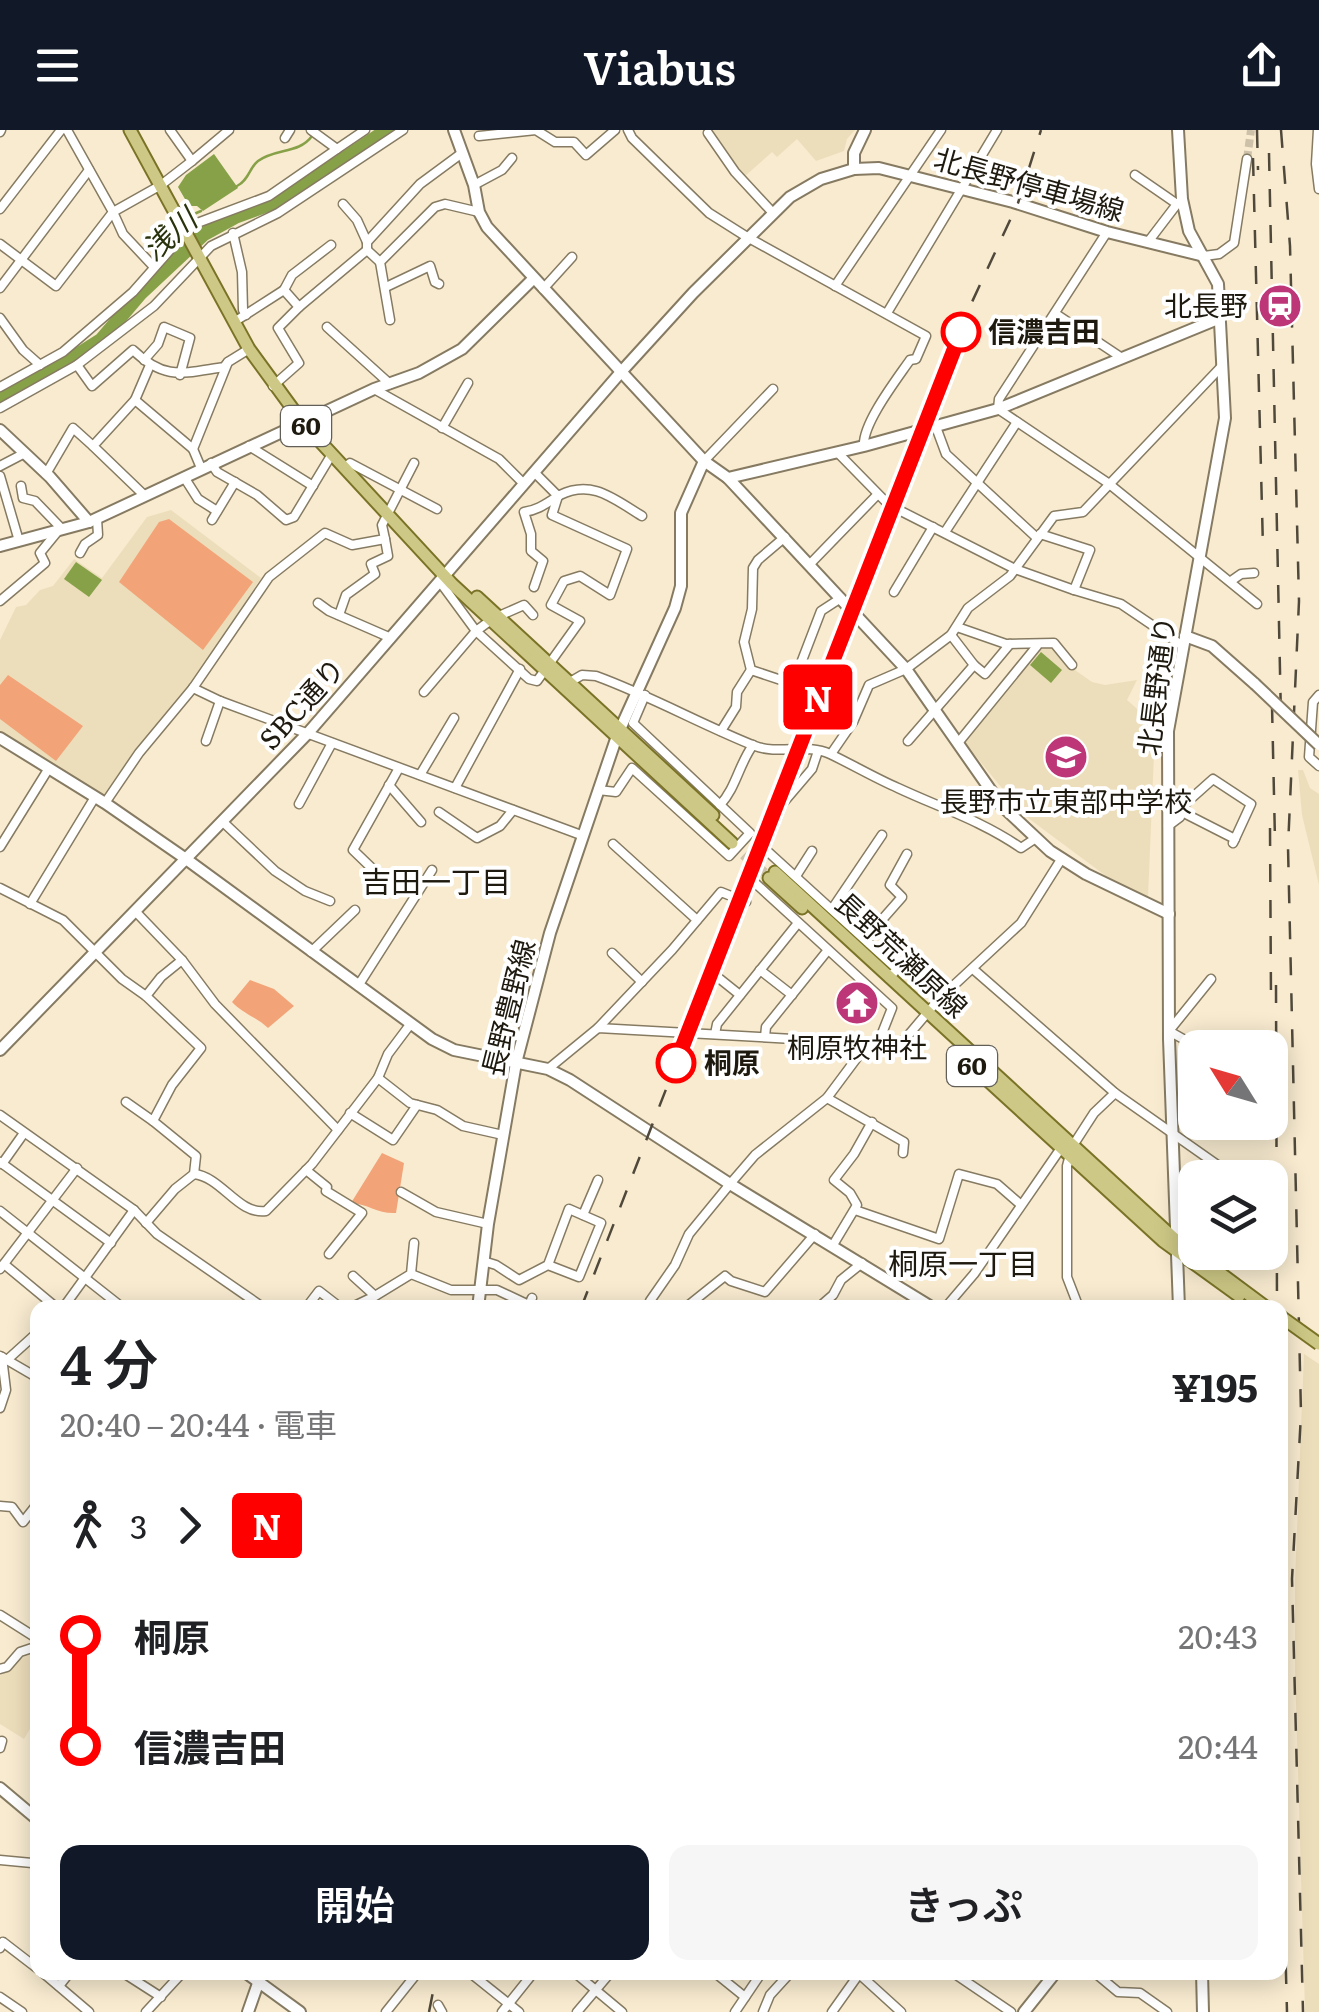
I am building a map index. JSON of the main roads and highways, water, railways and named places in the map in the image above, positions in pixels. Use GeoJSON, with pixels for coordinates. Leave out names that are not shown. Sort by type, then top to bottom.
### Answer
{"type":"FeatureCollection","features":[{"type":"Feature","properties":{"kind":"main road","name":"60"},"geometry":{"type":"LineString","coordinates":[[130,130],[198,254],[240,319],[249,350],[303,423],[443,578],[457,578],[619,732]]}},
{"type":"Feature","properties":{"kind":"main road","name":"60"},"geometry":{"type":"LineString","coordinates":[[547,666],[570,682],[733,846]]}},
{"type":"Feature","properties":{"kind":"main road","name":"長野荒瀬原線"},"geometry":{"type":"LineString","coordinates":[[772,875],[884,985],[925,1016],[1067,1151],[1177,1247],[1253,1300]]}},
{"type":"Feature","properties":{"kind":"main road"},"geometry":{"type":"LineString","coordinates":[[1288,1322],[1319,1344]]}},
{"type":"Feature","properties":{"kind":"main road"},"geometry":{"type":"LineString","coordinates":[[1288,1331],[1319,1352]]}},
{"type":"Feature","properties":{"kind":"waterway","name":"浅川"},"geometry":{"type":"LineString","coordinates":[[0,398],[101,340],[140,294],[204,234],[235,217],[284,199],[387,130]]}},
{"type":"Feature","properties":{"kind":"waterway"},"geometry":{"type":"LineString","coordinates":[[237,186],[258,161],[301,146],[312,136]]}},
{"type":"Feature","properties":{"kind":"waterway"},"geometry":{"type":"LineString","coordinates":[[196,219],[194,214],[201,211]]}},
{"type":"Feature","properties":{"kind":"tunnel"},"geometry":{"type":"LineString","coordinates":[[1247,159],[1251,130]]}},
{"type":"Feature","properties":{"kind":"tunnel"},"geometry":{"type":"LineString","coordinates":[[732,843],[769,878]]}},
{"type":"Feature","properties":{"kind":"railway"},"geometry":{"type":"LineString","coordinates":[[584,1300],[972,302],[1018,203],[1041,130]]}},
{"type":"Feature","properties":{"kind":"railway"},"geometry":{"type":"LineString","coordinates":[[1257,130],[1258,170]]}},
{"type":"Feature","properties":{"kind":"railway"},"geometry":{"type":"LineString","coordinates":[[1281,130],[1290,246],[1299,601],[1288,847],[1301,1414],[1292,1579],[1303,2012]]}},
{"type":"Feature","properties":{"kind":"railway"},"geometry":{"type":"LineString","coordinates":[[1269,153],[1281,718]]}},
{"type":"Feature","properties":{"kind":"railway"},"geometry":{"type":"LineString","coordinates":[[1253,158],[1263,548]]}},
{"type":"Feature","properties":{"kind":"railway"},"geometry":{"type":"LineString","coordinates":[[1272,705],[1275,840]]}},
{"type":"Feature","properties":{"kind":"railway"},"geometry":{"type":"LineString","coordinates":[[1270,828],[1271,998]]}},
{"type":"Feature","properties":{"kind":"railway"},"geometry":{"type":"LineString","coordinates":[[1276,985],[1277,1300]]}},
{"type":"Feature","properties":{"kind":"railway"},"geometry":{"type":"LineString","coordinates":[[429,2012],[435,1980]]}},
{"type":"Feature","properties":{"kind":"railway"},"geometry":{"type":"LineString","coordinates":[[1286,1980],[1287,2012]]}},
{"type":"Feature","properties":{"kind":"train","name":"N"},"geometry":{"type":"LineString","coordinates":[[676,1063],[961,332]]}},
{"type":"Feature","properties":{"kind":"place","name":"北長野"},"geometry":{"type":"Point","coordinates":[1280,306]}},
{"type":"Feature","properties":{"kind":"place","name":"信濃吉田"},"geometry":{"type":"Point","coordinates":[961,332]}},
{"type":"Feature","properties":{"kind":"place","name":"長野市立東部中学校"},"geometry":{"type":"Point","coordinates":[1066,757]}},
{"type":"Feature","properties":{"kind":"place","name":"桐原牧神社"},"geometry":{"type":"Point","coordinates":[857,1003]}},
{"type":"Feature","properties":{"kind":"place","name":"桐原"},"geometry":{"type":"Point","coordinates":[676,1063]}},
{"type":"Feature","properties":{"kind":"district","name":"吉田一丁目"},"geometry":{"type":"Point","coordinates":[436,883]}},
{"type":"Feature","properties":{"kind":"district","name":"桐原一丁目"},"geometry":{"type":"Point","coordinates":[963,1265]}}]}
